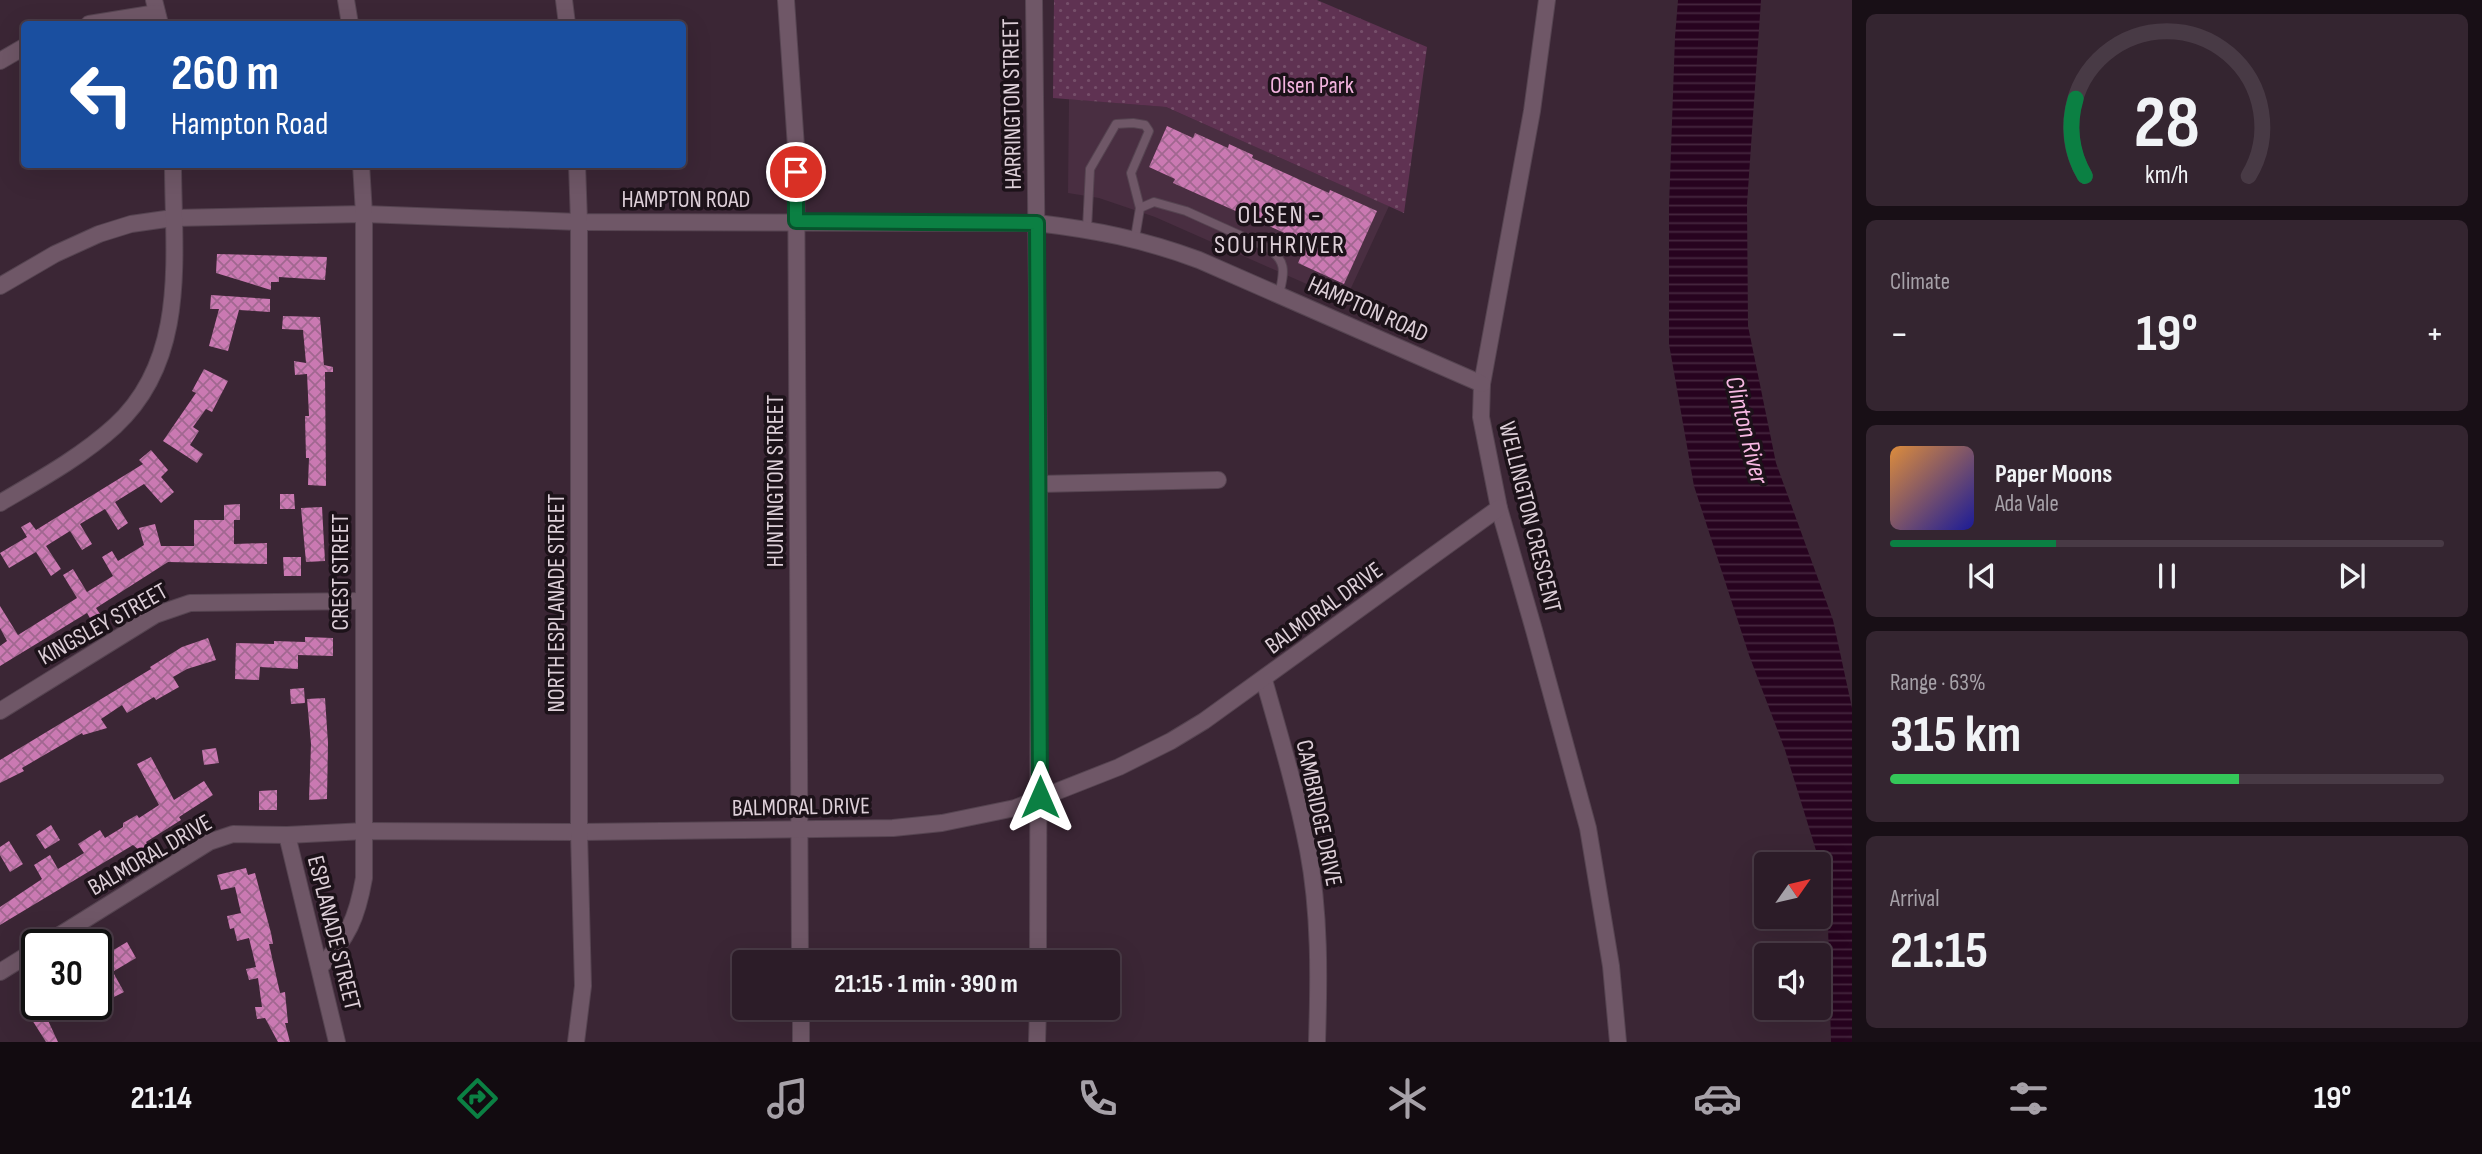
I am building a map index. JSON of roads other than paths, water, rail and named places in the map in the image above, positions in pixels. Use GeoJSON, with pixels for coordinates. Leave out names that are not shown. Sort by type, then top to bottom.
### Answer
{"type":"FeatureCollection","features":[{"type":"Feature","properties":{"kind":"street"},"geometry":{"type":"LineString","coordinates":[[346,0],[349,21]]}},
{"type":"Feature","properties":{"kind":"street"},"geometry":{"type":"LineString","coordinates":[[564,0],[567,21]]}},
{"type":"Feature","properties":{"kind":"street","name":"HUNTINGTON STREET"},"geometry":{"type":"LineString","coordinates":[[786,0],[795,123],[800,950]]}},
{"type":"Feature","properties":{"kind":"street","name":"HARRINGTON STREET"},"geometry":{"type":"LineString","coordinates":[[1034,0],[1039,484],[1038,950]]}},
{"type":"Feature","properties":{"kind":"street","name":"WELLINGTON CRESCENT"},"geometry":{"type":"LineString","coordinates":[[1547,0],[1532,111],[1482,384],[1481,417],[1499,508],[1588,828],[1611,966],[1618,1042]]}},
{"type":"Feature","properties":{"kind":"street"},"geometry":{"type":"LineString","coordinates":[[108,21],[157,13]]}},
{"type":"Feature","properties":{"kind":"street"},"geometry":{"type":"LineString","coordinates":[[0,61],[21,49]]}},
{"type":"Feature","properties":{"kind":"street"},"geometry":{"type":"LineString","coordinates":[[0,503],[93,444],[116,425],[149,383],[161,358],[169,331],[174,287],[173,168]]}},
{"type":"Feature","properties":{"kind":"street","name":"CREST STREET"},"geometry":{"type":"LineString","coordinates":[[320,967],[341,944],[351,928],[359,909],[364,878],[364,214],[361,168]]}},
{"type":"Feature","properties":{"kind":"street","name":"NORTH ESPLANADE STREET"},"geometry":{"type":"LineString","coordinates":[[576,1042],[583,986],[579,832],[577,168]]}},
{"type":"Feature","properties":{"kind":"street","name":"HAMPTON ROAD"},"geometry":{"type":"LineString","coordinates":[[0,286],[55,254],[99,234],[131,224],[173,218],[364,214],[579,222],[1037,223],[1135,238],[1199,260],[1482,384]]}},
{"type":"Feature","properties":{"kind":"street"},"geometry":{"type":"LineString","coordinates":[[1039,484],[1218,480]]}},
{"type":"Feature","properties":{"kind":"street","name":"BALMORAL DRIVE"},"geometry":{"type":"LineString","coordinates":[[70,929],[221,837],[233,834],[893,828],[942,823],[1015,808],[1119,767],[1171,741],[1264,680],[1499,508]]}},
{"type":"Feature","properties":{"kind":"street","name":"KINGSLEY STREET"},"geometry":{"type":"LineString","coordinates":[[0,711],[155,615],[178,605],[363,600]]}},
{"type":"Feature","properties":{"kind":"street","name":"CAMBRIDGE DRIVE"},"geometry":{"type":"LineString","coordinates":[[1264,680],[1292,779],[1312,877],[1318,960],[1317,1042]]}},
{"type":"Feature","properties":{"kind":"street","name":"ESPLANADE STREET"},"geometry":{"type":"LineString","coordinates":[[287,835],[337,1042]]}},
{"type":"Feature","properties":{"kind":"street"},"geometry":{"type":"LineString","coordinates":[[0,972],[21,959]]}},
{"type":"Feature","properties":{"kind":"street"},"geometry":{"type":"LineString","coordinates":[[801,1020],[801,1042]]}},
{"type":"Feature","properties":{"kind":"street"},"geometry":{"type":"LineString","coordinates":[[1037,1042],[1038,1020]]}},
{"type":"Feature","properties":{"kind":"lane"},"geometry":{"type":"LineString","coordinates":[[1087,229],[1090,169],[1116,124],[1133,122],[1145,125],[1149,131],[1131,173],[1140,208],[1135,238]]}},
{"type":"Feature","properties":{"kind":"lane"},"geometry":{"type":"LineString","coordinates":[[1140,208],[1154,202],[1186,211],[1266,247],[1278,255],[1284,271],[1279,295]]}},
{"type":"Feature","properties":{"kind":"water","name":"Clinton River"},"geometry":{"type":"Polygon","coordinates":[[[1678,0],[1761,0],[1747,204],[1748,326],[1776,463],[1833,620],[1852,708],[1852,1042],[1831,1042],[1831,943],[1828,943],[1828,929],[1831,929],[1831,852],[1816,852],[1785,750],[1749,655],[1694,486],[1669,344],[1669,207],[1678,0]]]}},
{"type":"Feature","properties":{"kind":"district","name":"OLSEN - SOUTHRIVER"},"geometry":{"type":"Point","coordinates":[1280,230]}},
{"type":"Feature","properties":{"kind":"park label","name":"Olsen Park"},"geometry":{"type":"Point","coordinates":[1312,85]}}]}
